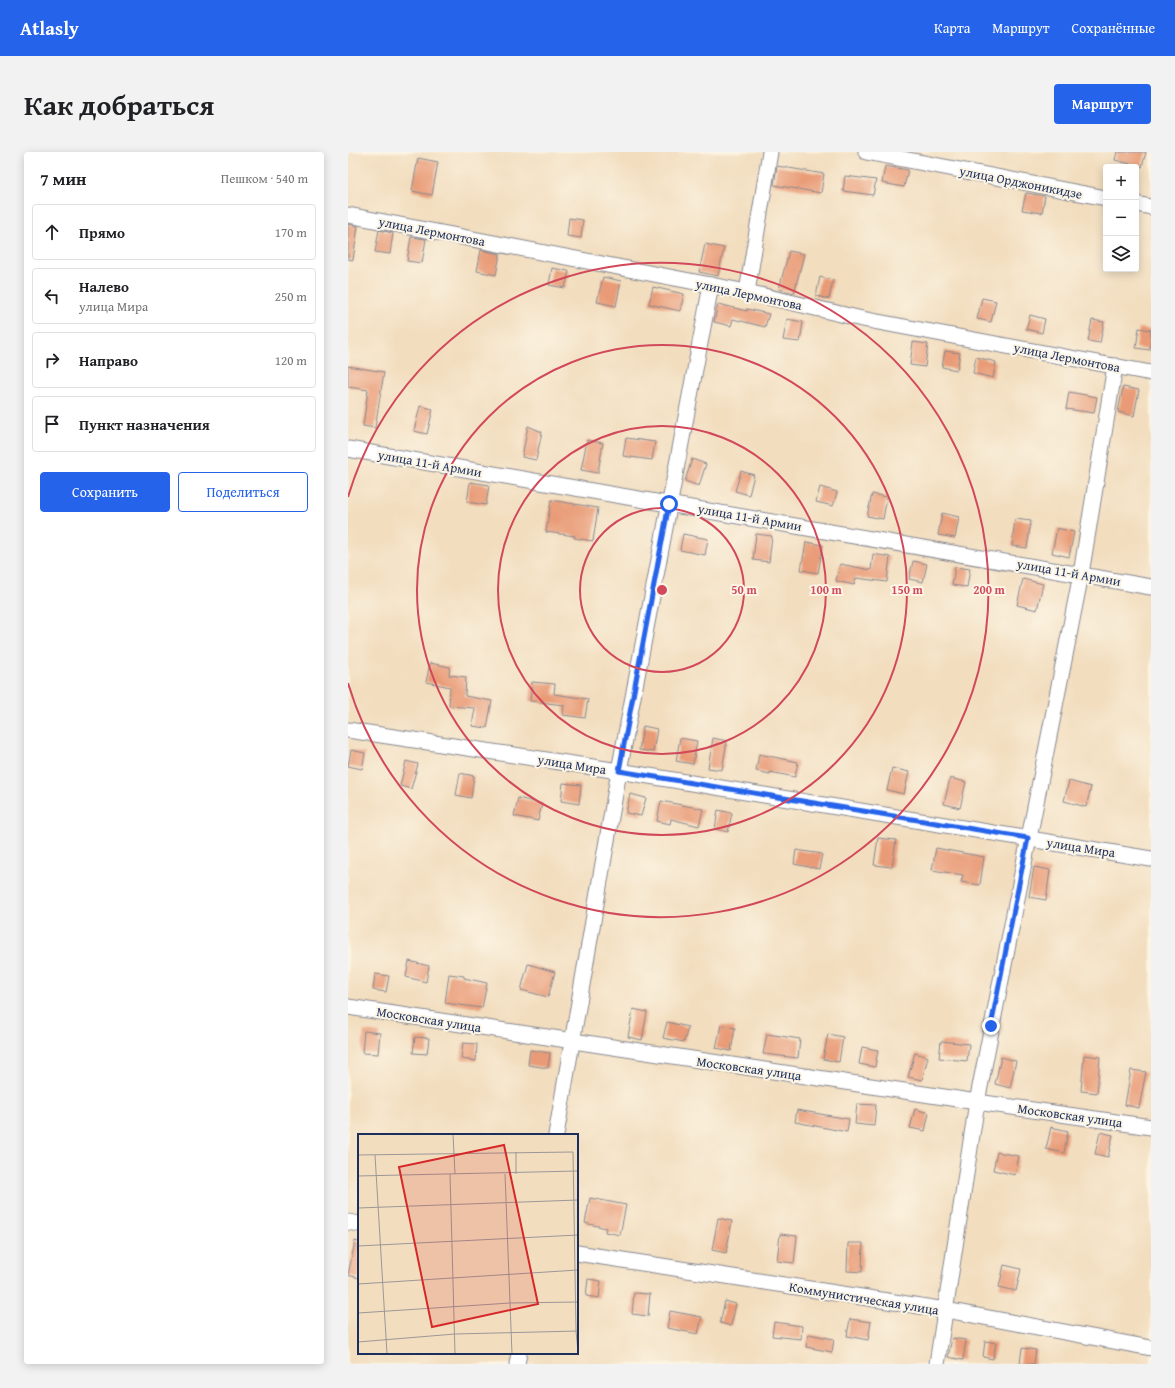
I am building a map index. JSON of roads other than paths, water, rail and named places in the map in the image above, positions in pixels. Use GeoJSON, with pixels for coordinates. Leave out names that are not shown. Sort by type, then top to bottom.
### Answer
{"type":"FeatureCollection","features":[{"type":"Feature","properties":{"kind":"street"},"geometry":{"type":"LineString","coordinates":[[747,292],[770,152]]}},
{"type":"Feature","properties":{"kind":"street","name":"улица Орджоникидзе"},"geometry":{"type":"LineString","coordinates":[[866,152],[1103,197]]}},
{"type":"Feature","properties":{"kind":"street"},"geometry":{"type":"LineString","coordinates":[[1139,204],[1151,206]]}},
{"type":"Feature","properties":{"kind":"street","name":"улица Лермонтова"},"geometry":{"type":"LineString","coordinates":[[348,215],[747,292],[862,319],[1151,373]]}},
{"type":"Feature","properties":{"kind":"street"},"geometry":{"type":"LineString","coordinates":[[556,1134],[619,771],[710,285]]}},
{"type":"Feature","properties":{"kind":"street"},"geometry":{"type":"LineString","coordinates":[[937,1364],[977,1102],[1081,574],[1115,366]]}},
{"type":"Feature","properties":{"kind":"street","name":"улица 11-й Армии"},"geometry":{"type":"LineString","coordinates":[[348,449],[1151,587]]}},
{"type":"Feature","properties":{"kind":"street","name":"улица Мира"},"geometry":{"type":"LineString","coordinates":[[348,730],[619,771],[1151,859]]}},
{"type":"Feature","properties":{"kind":"street","name":"Московская улица"},"geometry":{"type":"LineString","coordinates":[[348,1007],[572,1042],[1151,1127]]}},
{"type":"Feature","properties":{"kind":"street"},"geometry":{"type":"LineString","coordinates":[[348,1222],[358,1224]]}},
{"type":"Feature","properties":{"kind":"street","name":"Коммунистическая улица"},"geometry":{"type":"LineString","coordinates":[[578,1254],[946,1310],[1151,1348]]}},
{"type":"Feature","properties":{"kind":"street"},"geometry":{"type":"LineString","coordinates":[[517,1364],[519,1354]]}}]}
